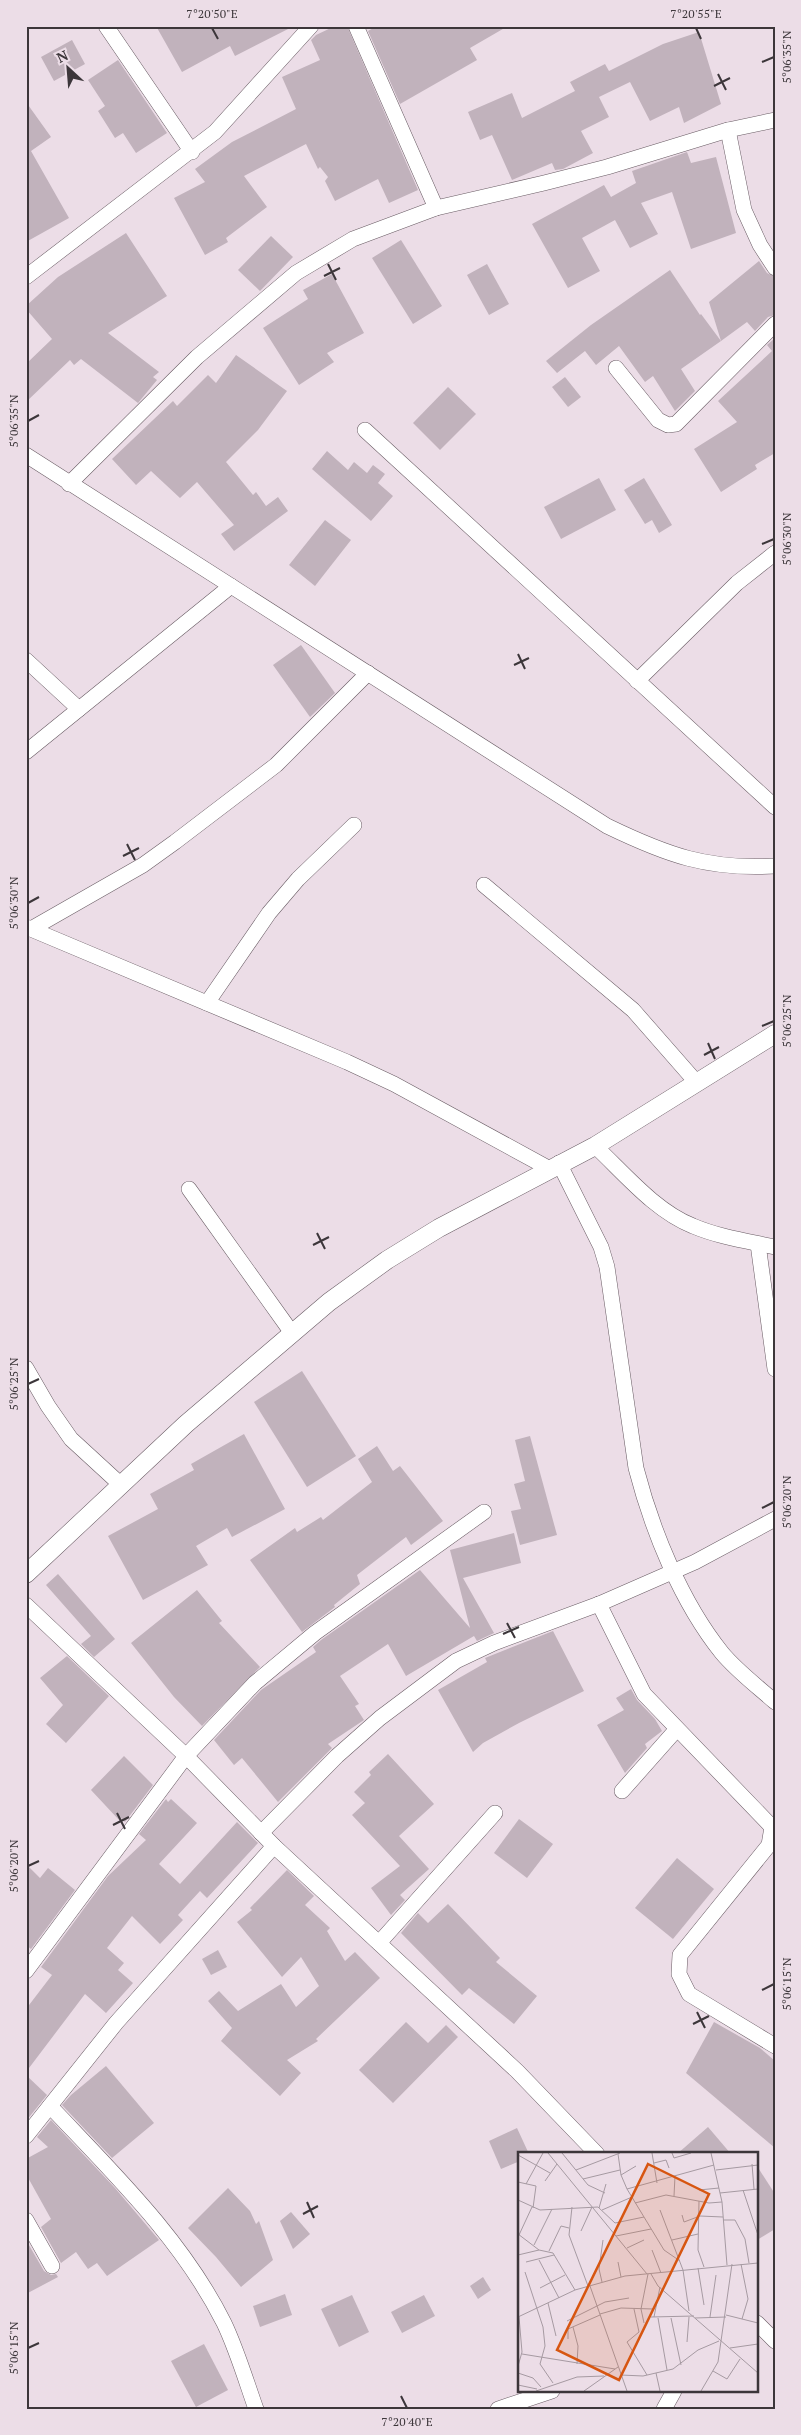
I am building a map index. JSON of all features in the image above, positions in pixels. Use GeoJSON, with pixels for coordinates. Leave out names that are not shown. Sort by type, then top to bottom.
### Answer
{"type":"FeatureCollection","features":[{"type":"Feature","properties":{"kind":"street"},"geometry":{"type":"LineString","coordinates":[[106,26],[192,152]]}},
{"type":"Feature","properties":{"kind":"street"},"geometry":{"type":"LineString","coordinates":[[26,276],[192,152],[215,132],[311,26]]}},
{"type":"Feature","properties":{"kind":"street"},"geometry":{"type":"LineString","coordinates":[[356,26],[436,208]]}},
{"type":"Feature","properties":{"kind":"street"},"geometry":{"type":"LineString","coordinates":[[70,484],[196,357],[296,273],[353,238],[436,208],[606,167],[728,130],[775,120]]}},
{"type":"Feature","properties":{"kind":"street"},"geometry":{"type":"LineString","coordinates":[[728,130],[744,210],[760,245],[775,268]]}},
{"type":"Feature","properties":{"kind":"street"},"geometry":{"type":"LineString","coordinates":[[616,368],[658,420],[668,425],[676,424],[775,324]]}},
{"type":"Feature","properties":{"kind":"street"},"geometry":{"type":"LineString","coordinates":[[364,430],[775,808]]}},
{"type":"Feature","properties":{"kind":"street"},"geometry":{"type":"LineString","coordinates":[[26,455],[608,826],[654,849],[692,861],[752,867],[775,866]]}},
{"type":"Feature","properties":{"kind":"street"},"geometry":{"type":"LineString","coordinates":[[637,680],[737,583],[775,553]]}},
{"type":"Feature","properties":{"kind":"street"},"geometry":{"type":"LineString","coordinates":[[26,752],[231,586]]}},
{"type":"Feature","properties":{"kind":"street"},"geometry":{"type":"LineString","coordinates":[[26,660],[79,709]]}},
{"type":"Feature","properties":{"kind":"street"},"geometry":{"type":"LineString","coordinates":[[28,928],[143,865],[175,842],[276,765],[368,673]]}},
{"type":"Feature","properties":{"kind":"street"},"geometry":{"type":"LineString","coordinates":[[207,1003],[269,913],[298,880],[354,825]]}},
{"type":"Feature","properties":{"kind":"street"},"geometry":{"type":"LineString","coordinates":[[484,885],[632,1010],[697,1083]]}},
{"type":"Feature","properties":{"kind":"street"},"geometry":{"type":"LineString","coordinates":[[28,928],[394,1084],[555,1166],[601,1247],[607,1267],[636,1468],[643,1495],[673,1572],[708,1634],[723,1654],[775,1702]]}},
{"type":"Feature","properties":{"kind":"street"},"geometry":{"type":"LineString","coordinates":[[26,1574],[186,1424],[329,1302],[387,1260],[439,1228],[595,1146],[775,1034]]}},
{"type":"Feature","properties":{"kind":"street"},"geometry":{"type":"LineString","coordinates":[[595,1146],[661,1207],[691,1226],[775,1247]]}},
{"type":"Feature","properties":{"kind":"street"},"geometry":{"type":"LineString","coordinates":[[189,1189],[292,1334]]}},
{"type":"Feature","properties":{"kind":"street"},"geometry":{"type":"LineString","coordinates":[[758,1244],[775,1369]]}},
{"type":"Feature","properties":{"kind":"street"},"geometry":{"type":"LineString","coordinates":[[26,1368],[48,1406],[72,1439],[120,1484]]}},
{"type":"Feature","properties":{"kind":"street"},"geometry":{"type":"LineString","coordinates":[[26,1971],[186,1756],[262,1677],[316,1633],[484,1512]]}},
{"type":"Feature","properties":{"kind":"street"},"geometry":{"type":"LineString","coordinates":[[261,1833],[351,1743],[380,1718],[456,1661],[494,1643],[599,1604],[673,1572],[775,1519]]}},
{"type":"Feature","properties":{"kind":"street"},"geometry":{"type":"LineString","coordinates":[[599,1604],[644,1694],[676,1730],[772,1827],[769,1845],[680,1956],[679,1974],[689,1994],[775,2046]]}},
{"type":"Feature","properties":{"kind":"street"},"geometry":{"type":"LineString","coordinates":[[26,1605],[186,1756],[274,1846],[517,2071],[596,2152]]}},
{"type":"Feature","properties":{"kind":"street"},"geometry":{"type":"LineString","coordinates":[[622,1791],[676,1730]]}},
{"type":"Feature","properties":{"kind":"street"},"geometry":{"type":"LineString","coordinates":[[379,1944],[495,1813]]}},
{"type":"Feature","properties":{"kind":"street"},"geometry":{"type":"LineString","coordinates":[[26,2136],[116,2023],[274,1846]]}},
{"type":"Feature","properties":{"kind":"street"},"geometry":{"type":"LineString","coordinates":[[50,2106],[151,2213],[200,2281],[225,2324],[256,2409]]}},
{"type":"Feature","properties":{"kind":"street"},"geometry":{"type":"LineString","coordinates":[[26,2220],[52,2266]]}},
{"type":"Feature","properties":{"kind":"street"},"geometry":{"type":"LineString","coordinates":[[758,2325],[775,2341]]}},
{"type":"Feature","properties":{"kind":"street"},"geometry":{"type":"LineString","coordinates":[[498,2409],[549,2392]]}},
{"type":"Feature","properties":{"kind":"street"},"geometry":{"type":"LineString","coordinates":[[664,2409],[673,2392]]}},
{"type":"Feature","properties":{"kind":"building"},"geometry":{"type":"Polygon","coordinates":[[[156,26],[294,26],[235,56],[230,46],[182,72],[156,26]]]}},
{"type":"Feature","properties":{"kind":"building"},"geometry":{"type":"Polygon","coordinates":[[[335,26],[347,26],[418,190],[389,203],[378,179],[335,201],[325,181],[328,177],[320,167],[318,169],[306,144],[244,176],[267,207],[226,238],[228,242],[205,255],[174,198],[205,182],[195,169],[232,142],[296,109],[282,77],[320,60],[311,40],[316,35],[335,26]]]}},
{"type":"Feature","properties":{"kind":"building"},"geometry":{"type":"Polygon","coordinates":[[[377,26],[508,26],[470,48],[477,60],[400,104],[368,31],[377,26]]]}},
{"type":"Feature","properties":{"kind":"building"},"geometry":{"type":"Polygon","coordinates":[[[699,32],[721,104],[684,123],[679,107],[650,121],[630,82],[599,97],[609,117],[581,131],[593,153],[563,169],[555,170],[552,163],[512,180],[492,135],[480,140],[468,112],[512,93],[522,118],[575,91],[570,82],[605,64],[609,71],[663,44],[699,32]]]}},
{"type":"Feature","properties":{"kind":"building"},"geometry":{"type":"Polygon","coordinates":[[[72,40],[85,64],[54,81],[41,57],[72,40]]]}},
{"type":"Feature","properties":{"kind":"building"},"geometry":{"type":"Polygon","coordinates":[[[118,60],[167,133],[136,153],[123,133],[115,138],[98,111],[105,106],[88,80],[118,60]]]}},
{"type":"Feature","properties":{"kind":"building"},"geometry":{"type":"Polygon","coordinates":[[[26,102],[51,137],[31,151],[69,218],[26,242],[26,102]]]}},
{"type":"Feature","properties":{"kind":"building"},"geometry":{"type":"Polygon","coordinates":[[[687,152],[691,163],[716,157],[736,233],[691,249],[672,192],[641,203],[658,234],[630,248],[615,220],[582,238],[600,271],[568,288],[532,224],[604,185],[611,197],[636,183],[632,171],[687,152]]]}},
{"type":"Feature","properties":{"kind":"building"},"geometry":{"type":"Polygon","coordinates":[[[126,233],[167,296],[108,333],[159,372],[153,377],[157,380],[138,403],[81,359],[74,365],[70,360],[26,402],[26,364],[52,339],[26,309],[26,306],[58,277],[126,233]]]}},
{"type":"Feature","properties":{"kind":"building"},"geometry":{"type":"Polygon","coordinates":[[[271,236],[293,257],[260,291],[238,270],[271,236]]]}},
{"type":"Feature","properties":{"kind":"building"},"geometry":{"type":"Polygon","coordinates":[[[401,240],[442,306],[413,324],[372,258],[401,240]]]}},
{"type":"Feature","properties":{"kind":"building"},"geometry":{"type":"Polygon","coordinates":[[[759,261],[767,273],[775,277],[775,315],[768,317],[755,331],[747,322],[721,341],[709,302],[759,261]]]}},
{"type":"Feature","properties":{"kind":"building"},"geometry":{"type":"Polygon","coordinates":[[[487,264],[509,304],[489,315],[467,275],[487,264]]]}},
{"type":"Feature","properties":{"kind":"building"},"geometry":{"type":"Polygon","coordinates":[[[670,270],[700,315],[721,341],[681,369],[695,391],[675,411],[653,376],[645,382],[619,346],[596,365],[585,351],[557,373],[546,361],[591,325],[670,270]]]}},
{"type":"Feature","properties":{"kind":"building"},"geometry":{"type":"Polygon","coordinates":[[[332,274],[364,333],[327,353],[334,362],[299,385],[263,328],[308,299],[303,290],[332,274]]]}},
{"type":"Feature","properties":{"kind":"building"},"geometry":{"type":"Polygon","coordinates":[[[775,338],[775,453],[755,465],[757,469],[721,492],[694,449],[737,422],[718,401],[772,351],[767,345],[775,338]]]}},
{"type":"Feature","properties":{"kind":"building"},"geometry":{"type":"Polygon","coordinates":[[[236,355],[287,391],[258,430],[226,462],[253,495],[256,492],[266,506],[278,497],[288,511],[234,551],[221,534],[234,525],[197,482],[180,498],[151,471],[136,485],[112,459],[173,401],[177,406],[208,375],[216,383],[236,355]]]}},
{"type":"Feature","properties":{"kind":"building"},"geometry":{"type":"Polygon","coordinates":[[[565,377],[581,397],[568,407],[552,387],[565,377]]]}},
{"type":"Feature","properties":{"kind":"building"},"geometry":{"type":"Polygon","coordinates":[[[448,387],[476,414],[440,450],[413,423],[448,387]]]}},
{"type":"Feature","properties":{"kind":"building"},"geometry":{"type":"Polygon","coordinates":[[[327,451],[348,470],[354,462],[367,473],[373,465],[385,474],[378,483],[393,496],[371,521],[312,469],[327,451]]]}},
{"type":"Feature","properties":{"kind":"building"},"geometry":{"type":"Polygon","coordinates":[[[599,478],[616,510],[561,539],[544,507],[599,478]]]}},
{"type":"Feature","properties":{"kind":"building"},"geometry":{"type":"Polygon","coordinates":[[[644,478],[672,525],[659,533],[652,520],[645,524],[624,490],[644,478]]]}},
{"type":"Feature","properties":{"kind":"building"},"geometry":{"type":"Polygon","coordinates":[[[325,520],[351,540],[315,586],[289,565],[325,520]]]}},
{"type":"Feature","properties":{"kind":"building"},"geometry":{"type":"Polygon","coordinates":[[[301,645],[335,693],[310,717],[273,665],[301,645]]]}},
{"type":"Feature","properties":{"kind":"building"},"geometry":{"type":"Polygon","coordinates":[[[302,1371],[356,1456],[307,1487],[254,1402],[302,1371]]]}},
{"type":"Feature","properties":{"kind":"building"},"geometry":{"type":"Polygon","coordinates":[[[244,1434],[285,1509],[232,1537],[227,1528],[196,1546],[208,1565],[143,1600],[108,1536],[158,1509],[150,1494],[194,1470],[191,1464],[244,1434]]]}},
{"type":"Feature","properties":{"kind":"building"},"geometry":{"type":"Polygon","coordinates":[[[530,1436],[557,1535],[520,1545],[511,1511],[521,1509],[514,1484],[525,1481],[515,1440],[530,1436]]]}},
{"type":"Feature","properties":{"kind":"building"},"geometry":{"type":"Polygon","coordinates":[[[377,1446],[393,1471],[400,1466],[443,1521],[411,1545],[406,1537],[357,1575],[360,1584],[334,1605],[335,1607],[302,1632],[250,1560],[295,1528],[297,1532],[321,1517],[323,1520],[372,1482],[358,1459],[377,1446]]]}},
{"type":"Feature","properties":{"kind":"building"},"geometry":{"type":"Polygon","coordinates":[[[514,1533],[521,1563],[463,1578],[494,1633],[477,1641],[474,1636],[406,1676],[388,1644],[340,1676],[359,1704],[355,1706],[364,1720],[328,1744],[332,1748],[278,1802],[242,1758],[234,1765],[214,1740],[261,1690],[316,1652],[313,1647],[321,1640],[420,1570],[470,1628],[450,1550],[514,1533]]]}},
{"type":"Feature","properties":{"kind":"building"},"geometry":{"type":"Polygon","coordinates":[[[58,1574],[115,1639],[94,1657],[81,1644],[91,1636],[46,1585],[58,1574]]]}},
{"type":"Feature","properties":{"kind":"building"},"geometry":{"type":"Polygon","coordinates":[[[197,1590],[222,1621],[219,1623],[260,1667],[202,1726],[174,1697],[131,1643],[197,1590]]]}},
{"type":"Feature","properties":{"kind":"building"},"geometry":{"type":"Polygon","coordinates":[[[553,1631],[584,1691],[519,1723],[483,1743],[473,1752],[438,1690],[487,1662],[485,1658],[553,1631]]]}},
{"type":"Feature","properties":{"kind":"building"},"geometry":{"type":"Polygon","coordinates":[[[67,1656],[109,1696],[66,1743],[46,1724],[63,1705],[40,1678],[67,1656]]]}},
{"type":"Feature","properties":{"kind":"building"},"geometry":{"type":"Polygon","coordinates":[[[631,1689],[637,1700],[655,1719],[662,1731],[645,1744],[647,1748],[625,1773],[597,1725],[624,1710],[616,1698],[631,1689]]]}},
{"type":"Feature","properties":{"kind":"building"},"geometry":{"type":"Polygon","coordinates":[[[388,1754],[434,1804],[399,1836],[429,1869],[400,1895],[405,1900],[391,1915],[371,1888],[400,1866],[352,1815],[365,1803],[354,1792],[371,1775],[369,1772],[388,1754]]]}},
{"type":"Feature","properties":{"kind":"building"},"geometry":{"type":"Polygon","coordinates":[[[124,1756],[153,1785],[125,1822],[121,1818],[119,1820],[91,1790],[124,1756]]]}},
{"type":"Feature","properties":{"kind":"building"},"geometry":{"type":"Polygon","coordinates":[[[166,1799],[168,1802],[171,1799],[197,1823],[159,1864],[180,1884],[237,1822],[258,1843],[207,1898],[200,1891],[178,1915],[183,1920],[160,1944],[132,1916],[107,1948],[124,1963],[118,1970],[133,1983],[106,2013],[85,1994],[26,2072],[26,2009],[52,1975],[41,1967],[108,1876],[146,1840],[139,1834],[166,1799]]]}},
{"type":"Feature","properties":{"kind":"building"},"geometry":{"type":"Polygon","coordinates":[[[519,1819],[553,1844],[527,1878],[494,1853],[519,1819]]]}},
{"type":"Feature","properties":{"kind":"building"},"geometry":{"type":"Polygon","coordinates":[[[677,1858],[714,1889],[673,1939],[635,1908],[677,1858]]]}},
{"type":"Feature","properties":{"kind":"building"},"geometry":{"type":"Polygon","coordinates":[[[26,1864],[40,1878],[48,1868],[75,1890],[31,1949],[26,1945],[26,1864]]]}},
{"type":"Feature","properties":{"kind":"building"},"geometry":{"type":"Polygon","coordinates":[[[287,1870],[314,1896],[305,1905],[330,1928],[327,1931],[345,1961],[355,1952],[380,1978],[316,2039],[318,2041],[287,2060],[301,2073],[280,2096],[221,2041],[232,2028],[208,2001],[219,1991],[238,2011],[281,1984],[296,2007],[319,1986],[301,1957],[282,1977],[237,1922],[252,1910],[250,1908],[287,1870]]]}},
{"type":"Feature","properties":{"kind":"building"},"geometry":{"type":"Polygon","coordinates":[[[448,1904],[500,1958],[496,1962],[537,1996],[514,2024],[469,1988],[462,1995],[401,1933],[418,1913],[428,1923],[448,1904]]]}},
{"type":"Feature","properties":{"kind":"building"},"geometry":{"type":"Polygon","coordinates":[[[218,1950],[227,1967],[211,1975],[202,1959],[218,1950]]]}},
{"type":"Feature","properties":{"kind":"building"},"geometry":{"type":"Polygon","coordinates":[[[406,2022],[428,2043],[446,2025],[458,2037],[393,2103],[359,2070],[406,2022]]]}},
{"type":"Feature","properties":{"kind":"building"},"geometry":{"type":"Polygon","coordinates":[[[714,2022],[760,2048],[775,2061],[775,2148],[686,2073],[714,2022]]]}},
{"type":"Feature","properties":{"kind":"building"},"geometry":{"type":"Polygon","coordinates":[[[106,2066],[154,2123],[112,2158],[62,2105],[71,2095],[106,2066]]]}},
{"type":"Feature","properties":{"kind":"building"},"geometry":{"type":"Polygon","coordinates":[[[26,2075],[47,2095],[26,2121],[26,2075]]]}},
{"type":"Feature","properties":{"kind":"building"},"geometry":{"type":"Polygon","coordinates":[[[51,2120],[115,2188],[159,2240],[107,2276],[97,2263],[88,2269],[76,2252],[61,2263],[41,2227],[51,2219],[26,2174],[26,2159],[48,2147],[37,2137],[51,2120]]]}},
{"type":"Feature","properties":{"kind":"building"},"geometry":{"type":"Polygon","coordinates":[[[708,2127],[729,2152],[679,2152],[708,2127]]]}},
{"type":"Feature","properties":{"kind":"building"},"geometry":{"type":"Polygon","coordinates":[[[517,2128],[528,2152],[518,2152],[518,2162],[501,2169],[489,2141],[517,2128]]]}},
{"type":"Feature","properties":{"kind":"building"},"geometry":{"type":"Polygon","coordinates":[[[758,2168],[775,2194],[775,2229],[758,2239],[758,2168]]]}},
{"type":"Feature","properties":{"kind":"building"},"geometry":{"type":"Polygon","coordinates":[[[228,2188],[250,2211],[256,2224],[259,2221],[273,2260],[241,2287],[188,2228],[228,2188]]]}},
{"type":"Feature","properties":{"kind":"building"},"geometry":{"type":"Polygon","coordinates":[[[291,2212],[310,2234],[293,2249],[280,2221],[291,2212]]]}},
{"type":"Feature","properties":{"kind":"building"},"geometry":{"type":"Polygon","coordinates":[[[26,2240],[44,2271],[51,2275],[56,2274],[58,2277],[26,2294],[26,2240]]]}},
{"type":"Feature","properties":{"kind":"building"},"geometry":{"type":"Polygon","coordinates":[[[483,2277],[491,2290],[478,2299],[470,2286],[483,2277]]]}},
{"type":"Feature","properties":{"kind":"building"},"geometry":{"type":"Polygon","coordinates":[[[285,2294],[292,2315],[260,2327],[253,2306],[285,2294]]]}},
{"type":"Feature","properties":{"kind":"building"},"geometry":{"type":"Polygon","coordinates":[[[352,2295],[369,2332],[339,2347],[321,2309],[352,2295]]]}},
{"type":"Feature","properties":{"kind":"building"},"geometry":{"type":"Polygon","coordinates":[[[424,2295],[435,2316],[402,2333],[391,2312],[424,2295]]]}},
{"type":"Feature","properties":{"kind":"building"},"geometry":{"type":"Polygon","coordinates":[[[204,2344],[228,2390],[196,2407],[171,2361],[204,2344]]]}}]}
